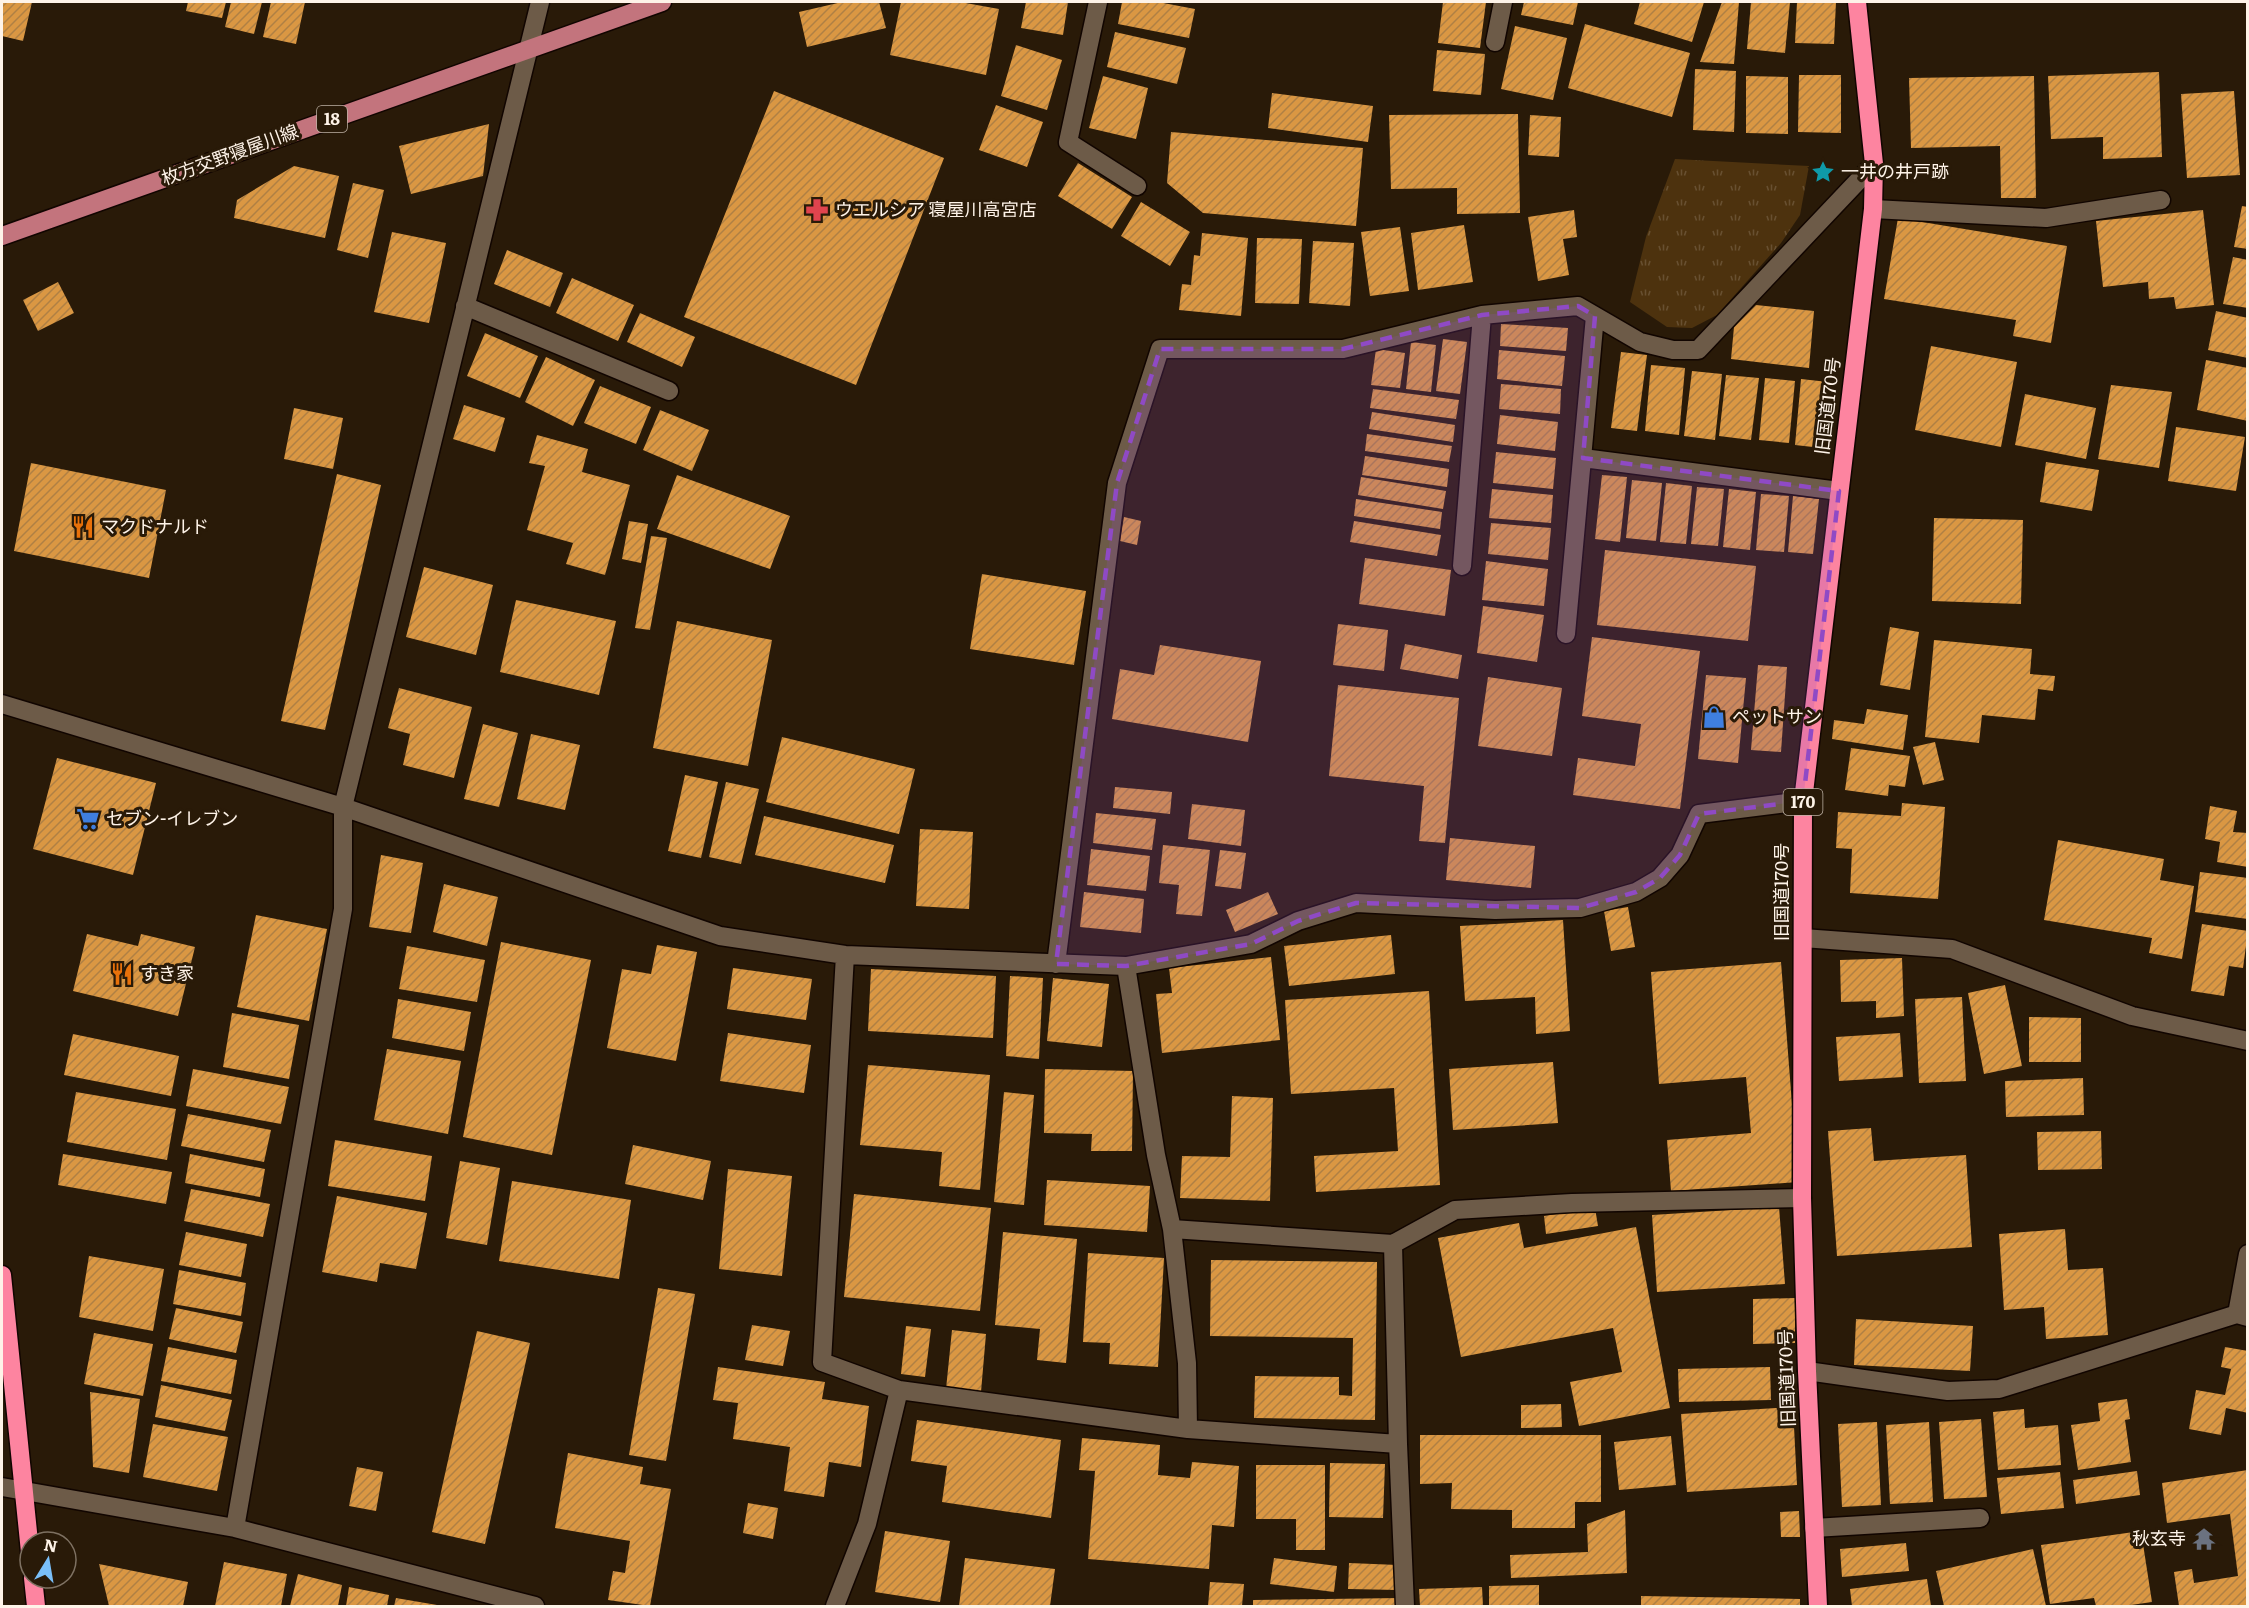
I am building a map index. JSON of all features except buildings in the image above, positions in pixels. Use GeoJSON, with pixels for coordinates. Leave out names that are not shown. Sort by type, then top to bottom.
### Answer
{"type":"FeatureCollection","features":[{"type":"Feature","properties":{"kind":"highway","name":"旧国道170号"},"geometry":{"type":"LineString","coordinates":[[1818,1606],[1802,1198],[1803,801],[1873,209],[1874,164],[1857,2]]}},
{"type":"Feature","properties":{"kind":"highway"},"geometry":{"type":"LineString","coordinates":[[2,1275],[27,1530]]}},
{"type":"Feature","properties":{"kind":"highway"},"geometry":{"type":"LineString","coordinates":[[34,1590],[36,1606]]}},
{"type":"Feature","properties":{"kind":"main road","name":"枚方交野寝屋川線"},"geometry":{"type":"LineString","coordinates":[[2,236],[662,2]]}},
{"type":"Feature","properties":{"kind":"street"},"geometry":{"type":"LineString","coordinates":[[235,1528],[344,909],[343,807],[540,2]]}},
{"type":"Feature","properties":{"kind":"street"},"geometry":{"type":"LineString","coordinates":[[1098,2],[1068,142],[1137,186]]}},
{"type":"Feature","properties":{"kind":"street"},"geometry":{"type":"LineString","coordinates":[[1495,42],[1503,2]]}},
{"type":"Feature","properties":{"kind":"street"},"geometry":{"type":"LineString","coordinates":[[1056,964],[1117,483],[1160,349],[1343,349],[1482,315],[1578,306],[1640,342],[1673,350],[1698,350],[1874,164]]}},
{"type":"Feature","properties":{"kind":"street"},"geometry":{"type":"LineString","coordinates":[[1873,209],[2046,218],[2161,200]]}},
{"type":"Feature","properties":{"kind":"street"},"geometry":{"type":"LineString","coordinates":[[465,306],[669,391]]}},
{"type":"Feature","properties":{"kind":"street"},"geometry":{"type":"LineString","coordinates":[[1462,566],[1482,315]]}},
{"type":"Feature","properties":{"kind":"street"},"geometry":{"type":"LineString","coordinates":[[1566,634],[1595,316]]}},
{"type":"Feature","properties":{"kind":"street"},"geometry":{"type":"LineString","coordinates":[[1582,458],[1839,491]]}},
{"type":"Feature","properties":{"kind":"street"},"geometry":{"type":"LineString","coordinates":[[2,704],[343,807],[720,936],[845,955],[1126,966],[1251,944],[1298,921],[1356,903],[1495,910],[1580,908],[1636,892],[1660,878],[1680,855],[1699,814],[1803,801]]}},
{"type":"Feature","properties":{"kind":"street"},"geometry":{"type":"LineString","coordinates":[[1803,938],[1952,949],[2132,1017],[2247,1041]]}},
{"type":"Feature","properties":{"kind":"street"},"geometry":{"type":"LineString","coordinates":[[845,955],[822,1362],[899,1390],[1188,1429],[1398,1444]]}},
{"type":"Feature","properties":{"kind":"street"},"geometry":{"type":"LineString","coordinates":[[1126,966],[1156,1155],[1172,1229],[1187,1363],[1188,1429]]}},
{"type":"Feature","properties":{"kind":"street"},"geometry":{"type":"LineString","coordinates":[[1172,1229],[1393,1244],[1455,1210],[1572,1203],[1802,1198]]}},
{"type":"Feature","properties":{"kind":"street"},"geometry":{"type":"LineString","coordinates":[[1393,1244],[1405,1606]]}},
{"type":"Feature","properties":{"kind":"street"},"geometry":{"type":"LineString","coordinates":[[1807,1371],[1948,1391],[1999,1389],[2242,1315],[2247,1254]]}},
{"type":"Feature","properties":{"kind":"street"},"geometry":{"type":"LineString","coordinates":[[835,1606],[867,1524],[899,1390]]}},
{"type":"Feature","properties":{"kind":"street"},"geometry":{"type":"LineString","coordinates":[[2,1487],[235,1528],[470,1598],[535,1606]]}},
{"type":"Feature","properties":{"kind":"street"},"geometry":{"type":"LineString","coordinates":[[1814,1528],[1980,1518]]}},
{"type":"Feature","properties":{"kind":"highlighted area"},"geometry":{"type":"Polygon","coordinates":[[[1578,306],[1595,316],[1583,458],[1839,491],[1803,801],[1699,814],[1680,855],[1660,878],[1636,892],[1580,908],[1356,903],[1298,921],[1251,944],[1126,966],[1056,964],[1117,483],[1160,349],[1343,349],[1482,315],[1578,306]]]}},
{"type":"Feature","properties":{"kind":"green space"},"geometry":{"type":"Polygon","coordinates":[[[1675,159],[1809,166],[1800,215],[1781,243],[1717,315],[1692,328],[1667,327],[1630,302],[1646,237],[1675,159]]]}},
{"type":"Feature","properties":{"kind":"place","name":"一井の井戸跡"},"geometry":{"type":"Point","coordinates":[1823,172]}},
{"type":"Feature","properties":{"kind":"place","name":"ウエルシア 寝屋川高宮店"},"geometry":{"type":"Point","coordinates":[817,210]}},
{"type":"Feature","properties":{"kind":"place","name":"マクドナルド"},"geometry":{"type":"Point","coordinates":[83,527]}},
{"type":"Feature","properties":{"kind":"place","name":"ペットサン"},"geometry":{"type":"Point","coordinates":[1714,717]}},
{"type":"Feature","properties":{"kind":"place","name":"セブン-イレブン"},"geometry":{"type":"Point","coordinates":[88,819]}},
{"type":"Feature","properties":{"kind":"place","name":"すき家"},"geometry":{"type":"Point","coordinates":[122,974]}},
{"type":"Feature","properties":{"kind":"place","name":"秋玄寺"},"geometry":{"type":"Point","coordinates":[2204,1539]}}]}
